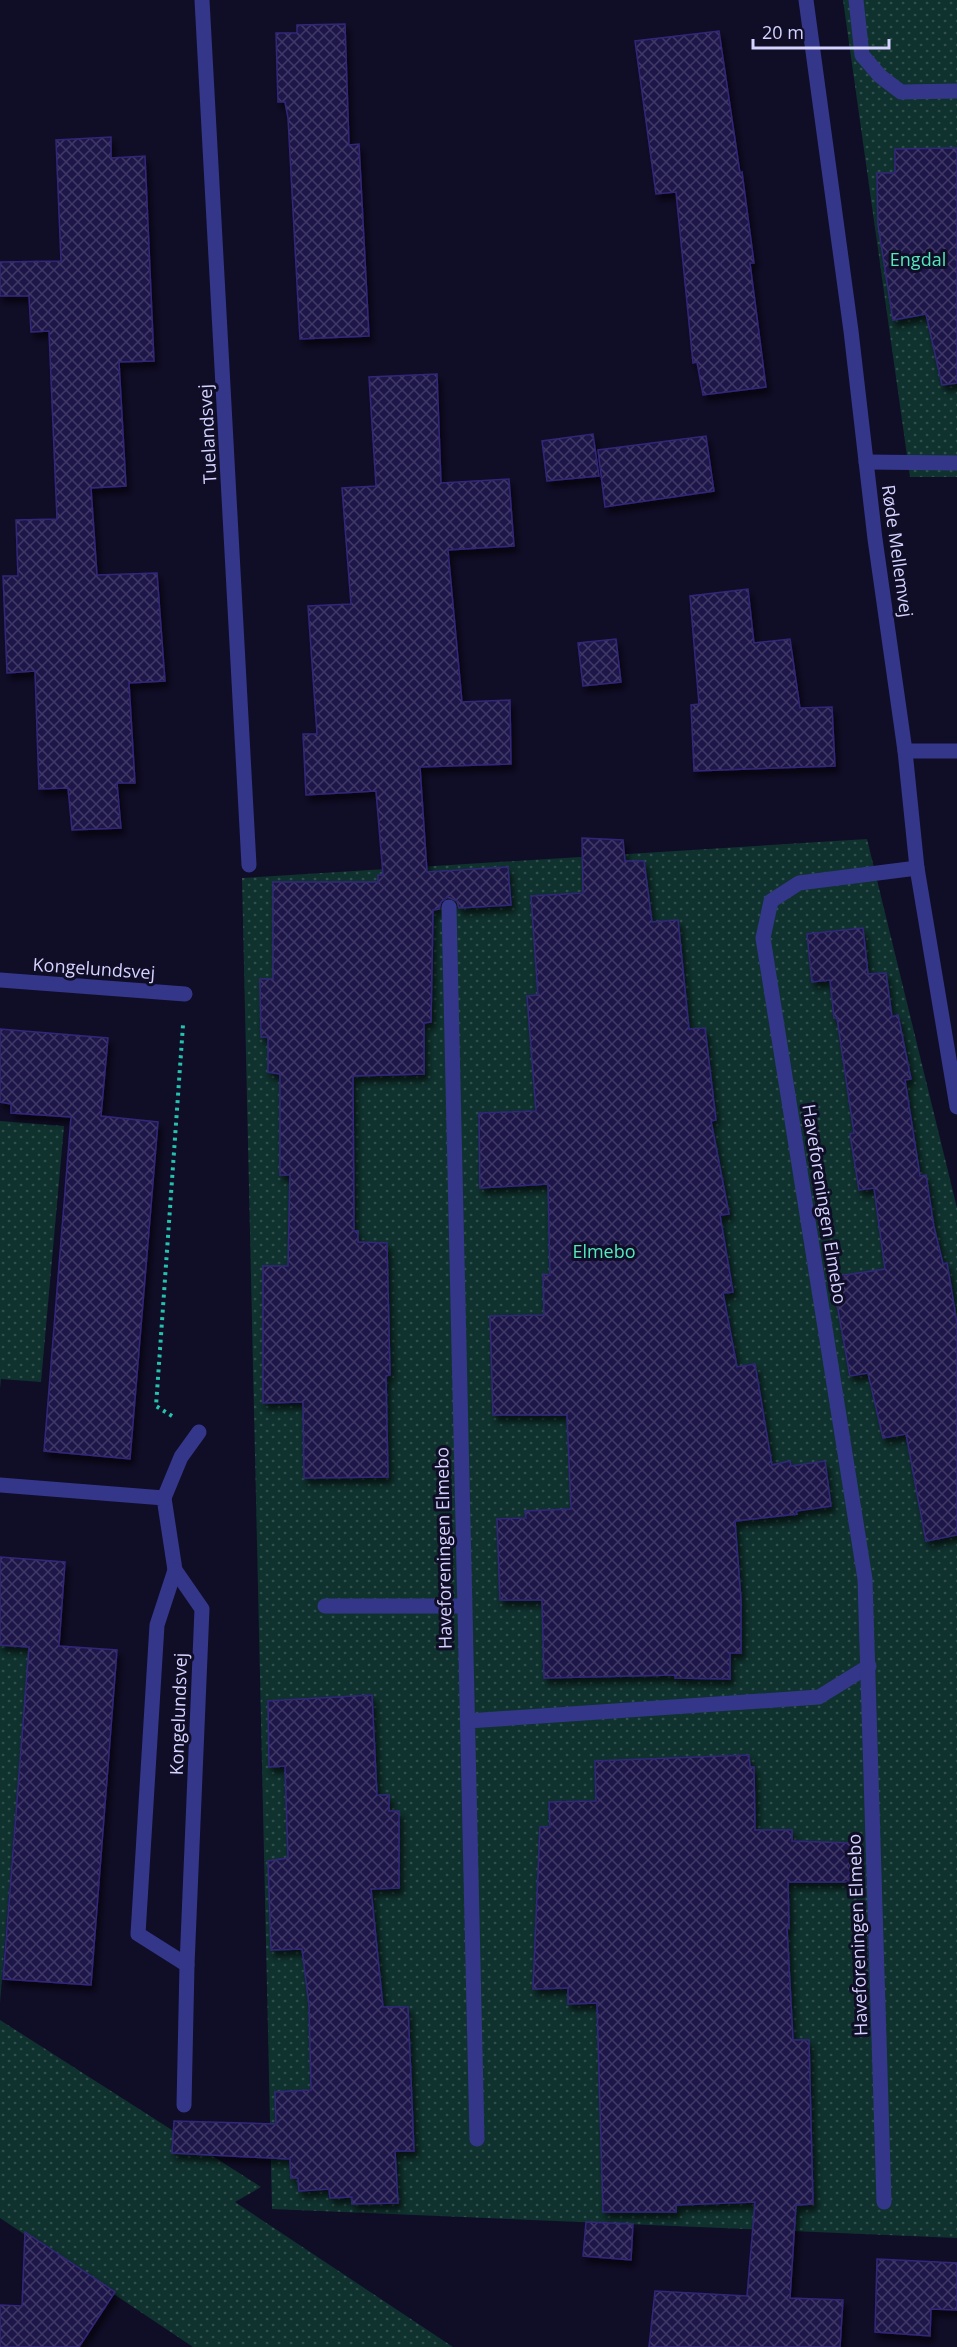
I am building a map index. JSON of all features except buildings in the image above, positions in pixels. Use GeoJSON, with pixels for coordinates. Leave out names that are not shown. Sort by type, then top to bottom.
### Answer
{"type":"FeatureCollection","features":[{"type":"Feature","properties":{"kind":"street","name":"Tuelandsvej"},"geometry":{"type":"LineString","coordinates":[[202,0],[249,865]]}},
{"type":"Feature","properties":{"kind":"street","name":"Røde Mellemvej"},"geometry":{"type":"LineString","coordinates":[[806,0],[905,751],[917,868],[957,1107]]}},
{"type":"Feature","properties":{"kind":"street"},"geometry":{"type":"LineString","coordinates":[[856,0],[862,55],[880,76],[901,92],[957,92]]}},
{"type":"Feature","properties":{"kind":"street"},"geometry":{"type":"LineString","coordinates":[[866,462],[957,463]]}},
{"type":"Feature","properties":{"kind":"street"},"geometry":{"type":"LineString","coordinates":[[905,751],[957,752]]}},
{"type":"Feature","properties":{"kind":"street","name":"Haveforeningen Elmebo"},"geometry":{"type":"LineString","coordinates":[[884,2202],[865,1579],[763,938],[771,901],[799,883],[917,868]]}},
{"type":"Feature","properties":{"kind":"street","name":"Haveforeningen Elmebo"},"geometry":{"type":"LineString","coordinates":[[450,907],[477,2139]]}},
{"type":"Feature","properties":{"kind":"street","name":"Kongelundsvej"},"geometry":{"type":"LineString","coordinates":[[0,980],[185,994]]}},
{"type":"Feature","properties":{"kind":"street"},"geometry":{"type":"LineString","coordinates":[[0,1485],[164,1498],[181,1457],[199,1432]]}},
{"type":"Feature","properties":{"kind":"street","name":"Kongelundsvej"},"geometry":{"type":"LineString","coordinates":[[164,1498],[175,1570],[202,1609],[187,1965],[184,2105]]}},
{"type":"Feature","properties":{"kind":"street"},"geometry":{"type":"LineString","coordinates":[[175,1570],[157,1625],[138,1934],[187,1965]]}},
{"type":"Feature","properties":{"kind":"street"},"geometry":{"type":"LineString","coordinates":[[325,1606],[464,1606]]}},
{"type":"Feature","properties":{"kind":"street"},"geometry":{"type":"LineString","coordinates":[[468,1721],[819,1698],[869,1666]]}},
{"type":"Feature","properties":{"kind":"path"},"geometry":{"type":"LineString","coordinates":[[185,994],[156,1406],[199,1432]]}},
{"type":"Feature","properties":{"kind":"green space","name":"Engdal"},"geometry":{"type":"Polygon","coordinates":[[[843,0],[957,0],[957,477],[910,477],[843,0]]]}},
{"type":"Feature","properties":{"kind":"green space","name":"Elmebo"},"geometry":{"type":"Polygon","coordinates":[[[867,839],[957,1208],[957,2238],[272,2209],[242,878],[867,839]]]}},
{"type":"Feature","properties":{"kind":"green space"},"geometry":{"type":"Polygon","coordinates":[[[0,1121],[64,1126],[41,1382],[1,1379],[0,1389],[0,1121]]]}},
{"type":"Feature","properties":{"kind":"green space"},"geometry":{"type":"Polygon","coordinates":[[[0,1645],[29,1647],[0,2003],[0,1645]]]}},
{"type":"Feature","properties":{"kind":"green space"},"geometry":{"type":"Polygon","coordinates":[[[0,2020],[261,2187],[235,2202],[453,2347],[193,2347],[0,2218],[0,2020]]]}}]}
